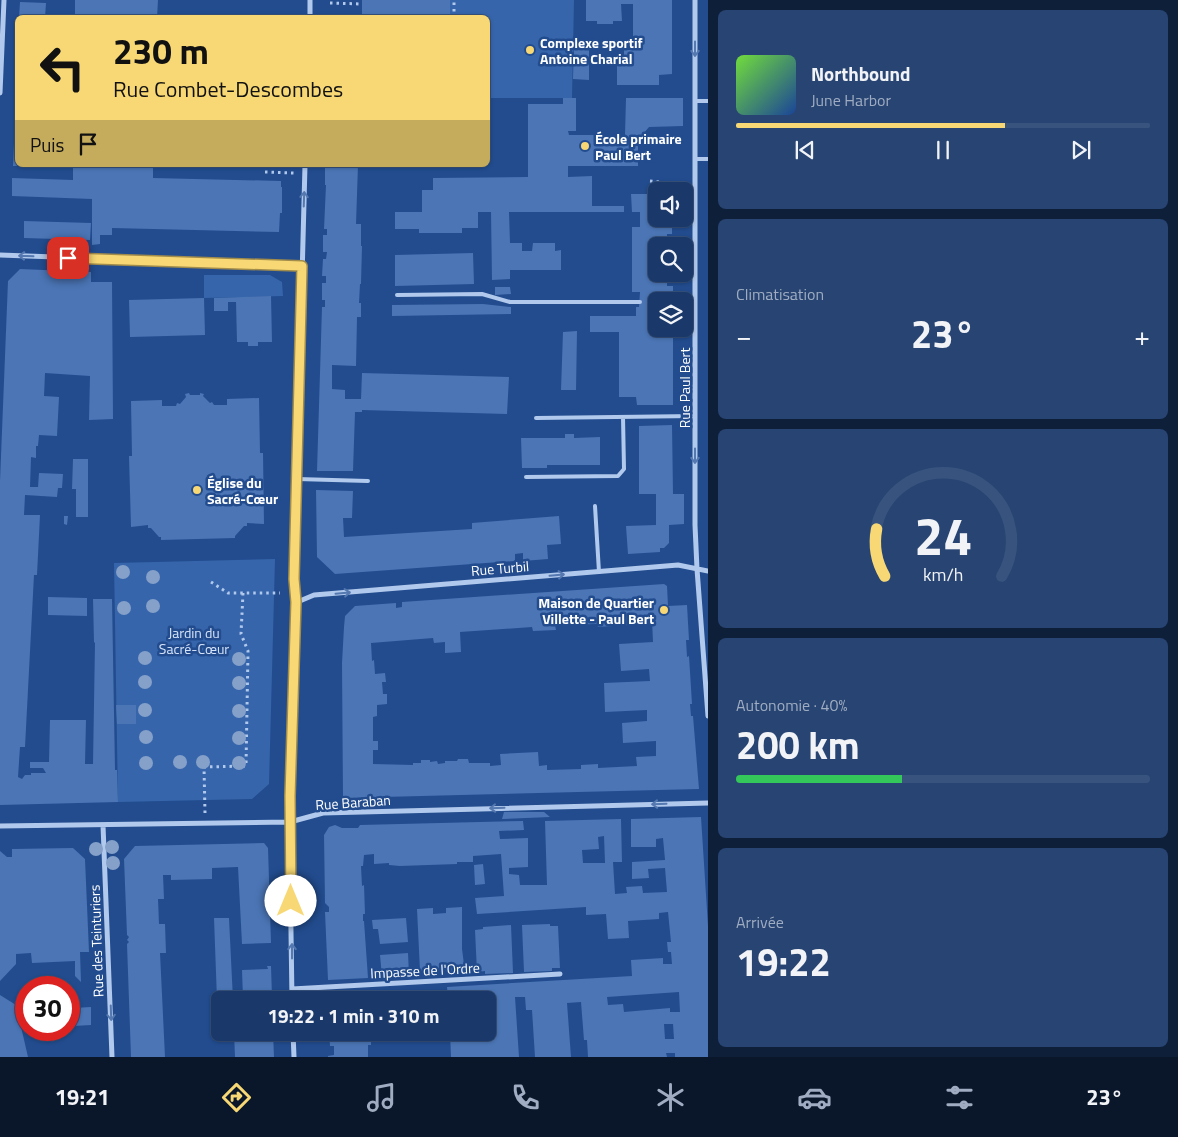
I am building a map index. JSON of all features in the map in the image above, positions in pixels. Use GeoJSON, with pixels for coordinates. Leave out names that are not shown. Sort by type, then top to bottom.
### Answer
{"type":"FeatureCollection","features":[{"type":"Feature","properties":{"kind":"street"},"geometry":{"type":"LineString","coordinates":[[0,93],[4,0]]}},
{"type":"Feature","properties":{"kind":"street"},"geometry":{"type":"LineString","coordinates":[[310,0],[310,15]]}},
{"type":"Feature","properties":{"kind":"street","name":"Rue Paul Bert"},"geometry":{"type":"LineString","coordinates":[[695,0],[697,569],[708,716]]}},
{"type":"Feature","properties":{"kind":"street"},"geometry":{"type":"LineString","coordinates":[[292,989],[290,822],[296,602],[294,579],[305,167]]}},
{"type":"Feature","properties":{"kind":"street"},"geometry":{"type":"LineString","coordinates":[[0,255],[302,266]]}},
{"type":"Feature","properties":{"kind":"street","name":"Rue Turbil"},"geometry":{"type":"LineString","coordinates":[[296,602],[314,595],[678,565],[708,571]]}},
{"type":"Feature","properties":{"kind":"street","name":"Rue Baraban"},"geometry":{"type":"LineString","coordinates":[[0,826],[290,822],[322,813],[708,803]]}},
{"type":"Feature","properties":{"kind":"street","name":"Rue des Teinturiers"},"geometry":{"type":"LineString","coordinates":[[103,825],[112,1057]]}},
{"type":"Feature","properties":{"kind":"street","name":"Impasse de l'Ordre"},"geometry":{"type":"LineString","coordinates":[[292,989],[560,974]]}},
{"type":"Feature","properties":{"kind":"street"},"geometry":{"type":"LineString","coordinates":[[293,1041],[294,1057]]}},
{"type":"Feature","properties":{"kind":"lane"},"geometry":{"type":"LineString","coordinates":[[695,101],[708,101]]}},
{"type":"Feature","properties":{"kind":"lane"},"geometry":{"type":"LineString","coordinates":[[695,159],[708,159]]}},
{"type":"Feature","properties":{"kind":"lane"},"geometry":{"type":"LineString","coordinates":[[397,295],[482,294],[510,302],[640,302]]}},
{"type":"Feature","properties":{"kind":"lane"},"geometry":{"type":"LineString","coordinates":[[536,418],[695,416]]}},
{"type":"Feature","properties":{"kind":"lane"},"geometry":{"type":"LineString","coordinates":[[526,477],[618,476],[624,469],[623,417]]}},
{"type":"Feature","properties":{"kind":"lane"},"geometry":{"type":"LineString","coordinates":[[297,479],[368,481]]}},
{"type":"Feature","properties":{"kind":"lane"},"geometry":{"type":"LineString","coordinates":[[595,506],[599,572]]}},
{"type":"Feature","properties":{"kind":"path"},"geometry":{"type":"LineString","coordinates":[[454,0],[454,15]]}},
{"type":"Feature","properties":{"kind":"path"},"geometry":{"type":"LineString","coordinates":[[330,3],[362,4]]}},
{"type":"Feature","properties":{"kind":"path"},"geometry":{"type":"LineString","coordinates":[[264,172],[305,173]]}},
{"type":"Feature","properties":{"kind":"path"},"geometry":{"type":"LineString","coordinates":[[650,181],[659,182]]}},
{"type":"Feature","properties":{"kind":"path"},"geometry":{"type":"LineString","coordinates":[[211,582],[228,593],[280,593]]}},
{"type":"Feature","properties":{"kind":"path"},"geometry":{"type":"LineString","coordinates":[[205,822],[204,767],[246,766],[248,651],[242,634],[243,593]]}},
{"type":"Feature","properties":{"kind":"green space","name":"Complexe sportif Antoine Charial"},"geometry":{"type":"Polygon","coordinates":[[[362,0],[574,0],[572,98],[490,98],[490,15],[330,15],[362,14],[362,0]]]}},
{"type":"Feature","properties":{"kind":"green space"},"geometry":{"type":"Polygon","coordinates":[[[204,275],[270,275],[282,282],[283,296],[204,298],[204,275]]]}},
{"type":"Feature","properties":{"kind":"green space","name":"Jardin du Sacré-Cœur"},"geometry":{"type":"Polygon","coordinates":[[[275,559],[269,784],[252,799],[118,802],[114,563],[275,559]]]}},
{"type":"Feature","properties":{"kind":"building"},"geometry":{"type":"Polygon","coordinates":[[[75,0],[158,0],[157,15],[75,15],[75,0]]]}},
{"type":"Feature","properties":{"kind":"building"},"geometry":{"type":"Polygon","coordinates":[[[362,0],[450,0],[450,15],[330,15],[362,14],[362,0]]]}},
{"type":"Feature","properties":{"kind":"building"},"geometry":{"type":"Polygon","coordinates":[[[586,0],[672,0],[672,74],[659,75],[659,85],[617,85],[617,57],[624,57],[624,50],[633,50],[633,4],[621,4],[622,21],[613,21],[613,24],[597,24],[597,21],[586,21],[586,0]]]}},
{"type":"Feature","properties":{"kind":"building"},"geometry":{"type":"Polygon","coordinates":[[[20,2],[46,3],[45,15],[19,15],[20,2]]]}},
{"type":"Feature","properties":{"kind":"building"},"geometry":{"type":"Polygon","coordinates":[[[574,41],[589,41],[589,80],[573,79],[574,41]]]}},
{"type":"Feature","properties":{"kind":"building"},"geometry":{"type":"Polygon","coordinates":[[[563,98],[576,98],[576,131],[568,131],[569,135],[625,135],[626,98],[683,98],[683,126],[649,127],[638,140],[638,166],[568,166],[568,177],[592,176],[592,206],[624,206],[624,212],[509,212],[510,243],[522,243],[522,251],[532,251],[533,243],[555,243],[555,251],[561,250],[561,270],[510,270],[510,279],[492,280],[491,212],[478,212],[478,228],[462,228],[462,233],[419,233],[419,229],[395,229],[395,212],[422,212],[422,190],[433,190],[433,178],[528,177],[528,104],[563,104],[563,98]]]}},
{"type":"Feature","properties":{"kind":"building"},"geometry":{"type":"Polygon","coordinates":[[[15,120],[15,166],[13,166],[15,120]]]}},
{"type":"Feature","properties":{"kind":"building"},"geometry":{"type":"Polygon","coordinates":[[[30,167],[153,167],[153,178],[281,181],[282,213],[280,213],[279,232],[112,228],[112,235],[100,235],[100,244],[92,245],[92,199],[12,196],[12,178],[73,180],[73,168],[30,167]]]}},
{"type":"Feature","properties":{"kind":"building"},"geometry":{"type":"Polygon","coordinates":[[[325,167],[358,167],[356,224],[361,224],[362,246],[359,303],[361,303],[361,317],[357,317],[356,366],[332,365],[332,389],[345,390],[345,399],[361,399],[362,373],[509,377],[507,414],[362,410],[362,412],[355,412],[353,471],[317,471],[322,307],[325,307],[325,300],[322,300],[322,283],[326,283],[326,276],[322,276],[323,259],[326,259],[327,252],[323,252],[323,235],[327,235],[327,229],[324,229],[325,167]]]}},
{"type":"Feature","properties":{"kind":"building"},"geometry":{"type":"Polygon","coordinates":[[[631,194],[648,194],[648,227],[672,227],[672,234],[667,234],[667,237],[648,237],[648,282],[667,282],[667,286],[673,286],[673,292],[648,292],[648,337],[673,337],[673,405],[637,405],[636,397],[619,397],[619,332],[590,332],[590,316],[636,316],[640,292],[632,292],[632,227],[640,227],[640,212],[632,212],[631,194]]]}},
{"type":"Feature","properties":{"kind":"building"},"geometry":{"type":"Polygon","coordinates":[[[24,221],[91,223],[90,240],[24,238],[24,221]]]}},
{"type":"Feature","properties":{"kind":"building"},"geometry":{"type":"Polygon","coordinates":[[[473,253],[474,284],[395,286],[395,255],[473,253]]]}},
{"type":"Feature","properties":{"kind":"building"},"geometry":{"type":"Polygon","coordinates":[[[20,269],[91,272],[91,282],[112,282],[113,419],[89,420],[90,376],[45,373],[44,396],[59,397],[57,436],[39,435],[38,446],[36,446],[36,458],[31,457],[30,487],[38,487],[39,473],[63,474],[62,488],[58,488],[57,497],[25,495],[24,515],[40,515],[37,575],[34,575],[25,747],[20,747],[18,777],[22,779],[25,775],[31,775],[31,773],[46,773],[43,768],[30,768],[30,762],[49,762],[50,720],[86,720],[85,764],[93,764],[95,643],[93,599],[112,599],[115,770],[117,770],[118,802],[0,805],[0,481],[8,281],[20,269]]]}},
{"type":"Feature","properties":{"kind":"building"},"geometry":{"type":"Polygon","coordinates":[[[495,287],[510,287],[511,294],[495,295],[495,287]]]}},
{"type":"Feature","properties":{"kind":"building"},"geometry":{"type":"Polygon","coordinates":[[[271,296],[272,342],[258,342],[258,346],[248,346],[248,342],[237,342],[236,302],[228,302],[228,311],[214,311],[214,298],[271,296]]]}},
{"type":"Feature","properties":{"kind":"building"},"geometry":{"type":"Polygon","coordinates":[[[204,298],[205,335],[130,337],[129,300],[204,298]]]}},
{"type":"Feature","properties":{"kind":"building"},"geometry":{"type":"Polygon","coordinates":[[[483,304],[511,307],[511,314],[392,316],[392,305],[483,304]]]}},
{"type":"Feature","properties":{"kind":"building"},"geometry":{"type":"Polygon","coordinates":[[[577,331],[576,390],[561,390],[563,332],[577,331]]]}},
{"type":"Feature","properties":{"kind":"building","name":"Église du Sacré-Cœur"},"geometry":{"type":"Polygon","coordinates":[[[189,393],[190,395],[204,394],[203,396],[214,405],[227,405],[227,399],[259,398],[260,453],[263,453],[264,524],[247,523],[247,526],[244,526],[235,538],[161,540],[161,537],[151,528],[148,528],[148,525],[131,527],[129,456],[132,456],[131,401],[162,400],[162,406],[176,406],[177,403],[180,404],[186,397],[185,394],[189,393]]]}},
{"type":"Feature","properties":{"kind":"building"},"geometry":{"type":"Polygon","coordinates":[[[672,425],[673,494],[684,494],[684,524],[669,525],[669,543],[664,548],[660,548],[660,552],[628,554],[626,526],[656,525],[656,494],[639,494],[639,426],[672,425]]]}},
{"type":"Feature","properties":{"kind":"building"},"geometry":{"type":"Polygon","coordinates":[[[565,434],[574,434],[574,438],[600,437],[600,465],[547,465],[547,468],[522,468],[521,438],[565,438],[565,434]]]}},
{"type":"Feature","properties":{"kind":"building"},"geometry":{"type":"Polygon","coordinates":[[[73,459],[88,459],[88,517],[76,517],[76,489],[72,489],[73,459]]]}},
{"type":"Feature","properties":{"kind":"building"},"geometry":{"type":"Polygon","coordinates":[[[316,490],[353,491],[352,518],[343,518],[344,537],[472,529],[472,523],[559,516],[561,544],[547,545],[548,559],[523,561],[523,553],[515,554],[515,561],[335,574],[317,557],[316,490]]]}},
{"type":"Feature","properties":{"kind":"building"},"geometry":{"type":"Polygon","coordinates":[[[64,516],[68,516],[67,525],[64,524],[64,516]]]}},
{"type":"Feature","properties":{"kind":"building"},"geometry":{"type":"Polygon","coordinates":[[[664,584],[667,586],[668,606],[687,605],[689,640],[686,640],[692,704],[690,704],[691,716],[693,716],[699,789],[343,798],[342,663],[345,616],[355,606],[396,603],[396,608],[402,607],[402,602],[664,584]],[[643,620],[643,624],[598,627],[597,624],[555,625],[556,630],[533,631],[532,627],[460,632],[461,652],[445,653],[445,642],[434,643],[433,638],[371,643],[375,674],[385,673],[386,682],[382,682],[383,694],[387,694],[387,704],[377,705],[377,716],[373,717],[373,741],[378,741],[378,750],[373,750],[373,764],[413,765],[413,763],[421,763],[421,760],[430,760],[430,762],[437,761],[438,764],[445,763],[445,761],[468,759],[469,763],[490,763],[490,766],[501,765],[500,754],[538,752],[539,766],[547,765],[547,770],[581,769],[581,765],[598,764],[598,768],[637,766],[636,757],[656,756],[656,741],[623,743],[622,723],[647,721],[647,710],[605,712],[604,683],[650,681],[649,669],[621,671],[619,644],[653,642],[652,620],[643,620]]]}},
{"type":"Feature","properties":{"kind":"building"},"geometry":{"type":"Polygon","coordinates":[[[48,597],[87,598],[87,616],[48,615],[48,597]]]}},
{"type":"Feature","properties":{"kind":"building"},"geometry":{"type":"Polygon","coordinates":[[[116,705],[136,705],[136,724],[117,724],[116,705]]]}},
{"type":"Feature","properties":{"kind":"building"},"geometry":{"type":"Polygon","coordinates":[[[504,812],[544,812],[550,817],[502,819],[504,812]]]}},
{"type":"Feature","properties":{"kind":"building"},"geometry":{"type":"Polygon","coordinates":[[[701,817],[708,926],[708,1057],[675,1057],[675,1053],[666,1053],[667,1057],[588,1057],[587,1040],[584,1040],[581,1002],[567,1003],[571,1057],[535,1057],[532,1010],[526,1010],[525,997],[515,997],[519,1057],[451,1057],[450,1041],[496,1041],[496,991],[447,991],[447,987],[632,976],[631,960],[663,958],[663,964],[672,964],[671,952],[668,952],[667,942],[671,942],[668,912],[659,913],[659,919],[628,921],[629,938],[608,939],[606,914],[586,915],[586,907],[477,914],[475,898],[504,896],[501,854],[473,856],[473,862],[457,862],[457,864],[400,866],[389,865],[389,863],[374,864],[374,854],[364,855],[363,866],[361,866],[362,886],[364,885],[365,914],[363,914],[363,921],[368,978],[328,980],[325,912],[329,912],[329,907],[325,903],[324,835],[329,827],[335,825],[342,828],[358,828],[360,825],[523,821],[524,830],[499,831],[500,839],[528,838],[528,867],[509,868],[509,874],[519,875],[520,885],[547,885],[545,821],[621,819],[622,862],[613,862],[615,894],[627,893],[626,887],[642,886],[643,893],[667,892],[665,868],[648,869],[649,878],[632,879],[632,862],[665,860],[663,838],[656,839],[656,847],[631,847],[631,819],[701,817]],[[604,836],[598,837],[599,849],[582,850],[583,863],[605,863],[604,836]],[[679,992],[607,997],[608,1005],[623,1004],[624,1012],[670,1008],[670,1012],[680,1012],[679,992]],[[664,1024],[665,1039],[674,1039],[673,1024],[664,1024]]]}},
{"type":"Feature","properties":{"kind":"building"},"geometry":{"type":"Polygon","coordinates":[[[264,843],[268,848],[271,943],[242,944],[238,867],[212,868],[212,879],[171,880],[171,875],[163,875],[164,899],[158,899],[159,924],[165,924],[166,953],[160,953],[165,1057],[131,1057],[127,944],[129,937],[127,935],[124,859],[135,846],[264,843]]]}},
{"type":"Feature","properties":{"kind":"building"},"geometry":{"type":"Polygon","coordinates":[[[73,848],[85,859],[89,952],[80,952],[81,982],[80,976],[75,976],[75,961],[32,963],[31,953],[16,954],[16,964],[0,981],[0,851],[7,857],[12,857],[12,849],[73,848]]]}},
{"type":"Feature","properties":{"kind":"building"},"geometry":{"type":"Polygon","coordinates":[[[483,864],[485,884],[475,885],[474,865],[483,864]]]}},
{"type":"Feature","properties":{"kind":"building"},"geometry":{"type":"Polygon","coordinates":[[[462,907],[462,949],[465,972],[434,971],[434,974],[422,975],[422,971],[420,971],[417,909],[433,908],[433,914],[446,913],[446,908],[462,907]]]}},
{"type":"Feature","properties":{"kind":"building"},"geometry":{"type":"Polygon","coordinates":[[[214,918],[229,918],[233,991],[217,991],[214,918]]]}},
{"type":"Feature","properties":{"kind":"building"},"geometry":{"type":"Polygon","coordinates":[[[406,918],[408,942],[380,944],[378,929],[373,929],[372,920],[406,918]]]}},
{"type":"Feature","properties":{"kind":"building"},"geometry":{"type":"Polygon","coordinates":[[[550,924],[550,926],[558,926],[560,968],[552,968],[552,971],[524,972],[522,925],[550,924]]]}},
{"type":"Feature","properties":{"kind":"building"},"geometry":{"type":"Polygon","coordinates":[[[511,925],[513,973],[485,974],[485,971],[477,972],[475,930],[483,929],[483,927],[511,925]]]}},
{"type":"Feature","properties":{"kind":"building"},"geometry":{"type":"Polygon","coordinates":[[[408,953],[409,975],[382,977],[380,955],[408,953]]]}},
{"type":"Feature","properties":{"kind":"building"},"geometry":{"type":"Polygon","coordinates":[[[267,966],[271,966],[272,991],[243,991],[242,970],[268,969],[267,966]]]}},
{"type":"Feature","properties":{"kind":"building"},"geometry":{"type":"Polygon","coordinates":[[[0,995],[15,1004],[15,1041],[24,1041],[28,1057],[0,1057],[0,995]]]}},
{"type":"Feature","properties":{"kind":"building"},"geometry":{"type":"Polygon","coordinates":[[[91,1007],[91,1025],[80,1026],[80,1008],[91,1007]]]}},
{"type":"Feature","properties":{"kind":"building"},"geometry":{"type":"Polygon","coordinates":[[[234,1041],[273,1041],[274,1057],[235,1057],[234,1041]]]}},
{"type":"Feature","properties":{"kind":"building"},"geometry":{"type":"Polygon","coordinates":[[[330,1041],[371,1041],[371,1045],[368,1045],[368,1057],[328,1057],[334,1055],[334,1046],[330,1046],[330,1041]]]}},
{"type":"Feature","properties":{"kind":"place","name":"Complexe sportif Antoine Charial"},"geometry":{"type":"Point","coordinates":[530,50]}},
{"type":"Feature","properties":{"kind":"place","name":"École primaire Paul Bert"},"geometry":{"type":"Point","coordinates":[585,146]}},
{"type":"Feature","properties":{"kind":"place","name":"Église du Sacré-Cœur"},"geometry":{"type":"Point","coordinates":[197,490]}},
{"type":"Feature","properties":{"kind":"place","name":"Maison de Quartier Villette - Paul Bert"},"geometry":{"type":"Point","coordinates":[664,610]}},
{"type":"Feature","properties":{"kind":"route"},"geometry":{"type":"LineString","coordinates":[[68,258],[302,266],[294,579],[296,602],[290,796],[291,901]]}}]}
